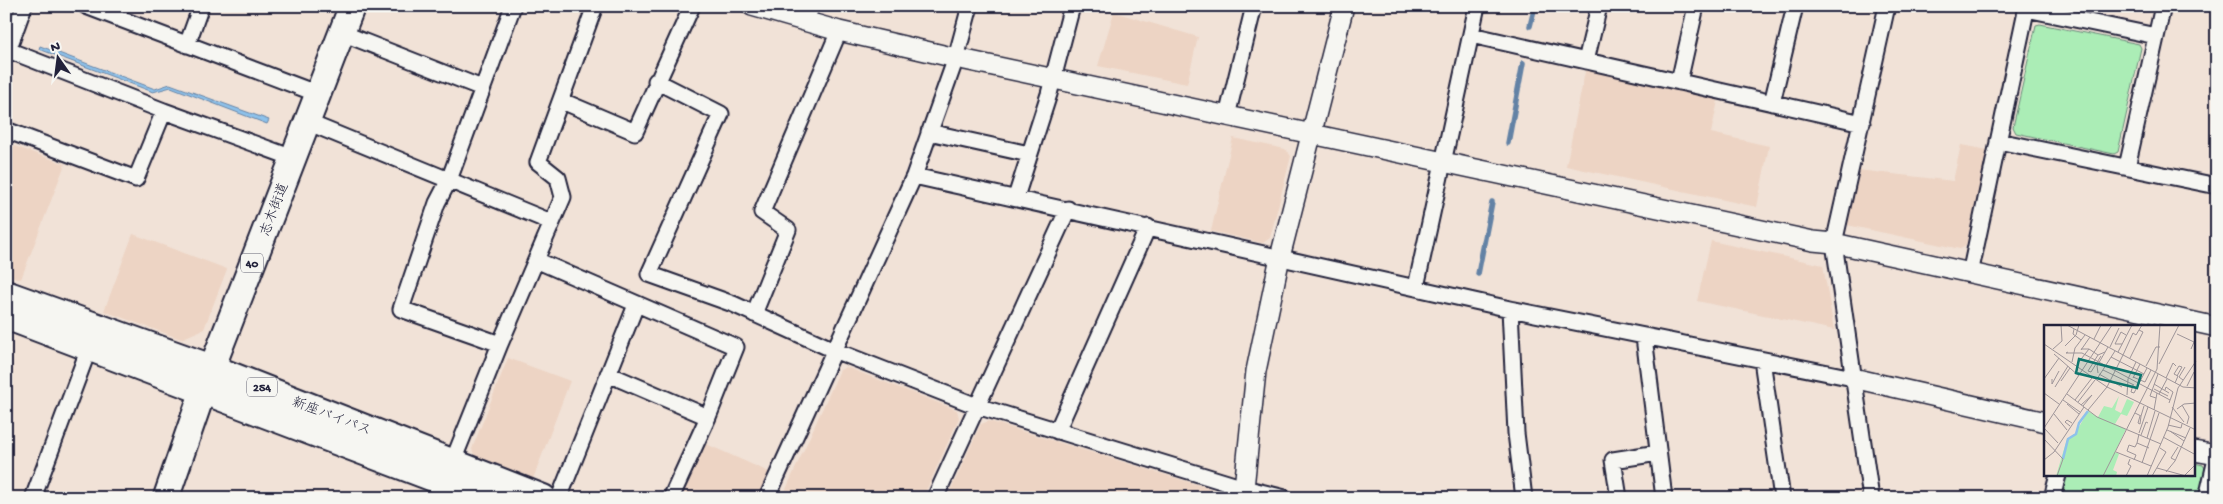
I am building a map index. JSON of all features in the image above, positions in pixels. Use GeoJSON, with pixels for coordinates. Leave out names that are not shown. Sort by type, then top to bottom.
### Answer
{"type":"FeatureCollection","features":[{"type":"Feature","properties":{"kind":"highway","name":"新座バイパス"},"geometry":{"type":"LineString","coordinates":[[7,315],[208,380],[453,481],[486,498]]}},
{"type":"Feature","properties":{"kind":"highway","name":"新座バイパス"},"geometry":{"type":"LineString","coordinates":[[7,315],[89,348],[208,380]]}},
{"type":"Feature","properties":{"kind":"highway","name":"新座バイパス"},"geometry":{"type":"LineString","coordinates":[[453,481],[543,498]]}},
{"type":"Feature","properties":{"kind":"main road","name":"志木街道"},"geometry":{"type":"LineString","coordinates":[[166,498],[208,380],[352,6]]}},
{"type":"Feature","properties":{"kind":"street"},"geometry":{"type":"LineString","coordinates":[[24,6],[7,53],[293,158]]}},
{"type":"Feature","properties":{"kind":"street"},"geometry":{"type":"LineString","coordinates":[[86,6],[318,94]]}},
{"type":"Feature","properties":{"kind":"street"},"geometry":{"type":"LineString","coordinates":[[187,45],[201,6]]}},
{"type":"Feature","properties":{"kind":"street"},"geometry":{"type":"LineString","coordinates":[[500,344],[401,309],[437,203],[449,180],[513,6]]}},
{"type":"Feature","properties":{"kind":"street"},"geometry":{"type":"LineString","coordinates":[[453,481],[500,344],[563,197],[558,178],[538,162],[562,101],[595,6]]}},
{"type":"Feature","properties":{"kind":"street"},"geometry":{"type":"LineString","coordinates":[[562,101],[635,132],[692,6]]}},
{"type":"Feature","properties":{"kind":"street"},"geometry":{"type":"LineString","coordinates":[[752,6],[809,14],[839,31],[956,58],[1813,241],[1834,243],[2217,327]]}},
{"type":"Feature","properties":{"kind":"street"},"geometry":{"type":"LineString","coordinates":[[767,498],[836,351],[914,176],[956,58],[970,6]]}},
{"type":"Feature","properties":{"kind":"street"},"geometry":{"type":"LineString","coordinates":[[1016,197],[1053,78],[1072,6]]}},
{"type":"Feature","properties":{"kind":"street"},"geometry":{"type":"LineString","coordinates":[[1227,116],[1254,6]]}},
{"type":"Feature","properties":{"kind":"street"},"geometry":{"type":"LineString","coordinates":[[1243,493],[1256,371],[1280,257],[1344,6]]}},
{"type":"Feature","properties":{"kind":"street"},"geometry":{"type":"LineString","coordinates":[[1416,287],[1478,6]]}},
{"type":"Feature","properties":{"kind":"street"},"geometry":{"type":"LineString","coordinates":[[1586,61],[1599,6]]}},
{"type":"Feature","properties":{"kind":"street"},"geometry":{"type":"LineString","coordinates":[[1679,82],[1696,6]]}},
{"type":"Feature","properties":{"kind":"street"},"geometry":{"type":"LineString","coordinates":[[1772,103],[1796,6]]}},
{"type":"Feature","properties":{"kind":"street"},"geometry":{"type":"LineString","coordinates":[[1871,498],[1834,243],[1887,6]]}},
{"type":"Feature","properties":{"kind":"street"},"geometry":{"type":"LineString","coordinates":[[2127,167],[2163,6]]}},
{"type":"Feature","properties":{"kind":"street"},"geometry":{"type":"LineString","coordinates":[[1970,274],[2027,8],[2156,36]]}},
{"type":"Feature","properties":{"kind":"street"},"geometry":{"type":"LineString","coordinates":[[754,314],[788,230],[762,212],[839,31]]}},
{"type":"Feature","properties":{"kind":"street"},"geometry":{"type":"LineString","coordinates":[[342,33],[482,88]]}},
{"type":"Feature","properties":{"kind":"street"},"geometry":{"type":"LineString","coordinates":[[1471,35],[1862,123]]}},
{"type":"Feature","properties":{"kind":"street"},"geometry":{"type":"LineString","coordinates":[[656,82],[721,114],[650,274],[754,314],[836,351],[977,406],[1243,493],[1285,498]]}},
{"type":"Feature","properties":{"kind":"street"},"geometry":{"type":"LineString","coordinates":[[6,130],[136,180],[164,111]]}},
{"type":"Feature","properties":{"kind":"street"},"geometry":{"type":"LineString","coordinates":[[307,122],[551,222]]}},
{"type":"Feature","properties":{"kind":"street"},"geometry":{"type":"LineString","coordinates":[[929,132],[1029,154]]}},
{"type":"Feature","properties":{"kind":"street"},"geometry":{"type":"LineString","coordinates":[[1998,141],[2217,186]]}},
{"type":"Feature","properties":{"kind":"street"},"geometry":{"type":"LineString","coordinates":[[914,176],[1016,197],[1510,309],[1853,378],[2044,422]]}},
{"type":"Feature","properties":{"kind":"street"},"geometry":{"type":"LineString","coordinates":[[935,498],[1068,209]]}},
{"type":"Feature","properties":{"kind":"street"},"geometry":{"type":"LineString","coordinates":[[1057,431],[1148,228]]}},
{"type":"Feature","properties":{"kind":"street"},"geometry":{"type":"LineString","coordinates":[[536,260],[736,347],[708,417],[671,498]]}},
{"type":"Feature","properties":{"kind":"street"},"geometry":{"type":"LineString","coordinates":[[559,498],[636,305]]}},
{"type":"Feature","properties":{"kind":"street"},"geometry":{"type":"LineString","coordinates":[[1510,309],[1516,433],[1524,498]]}},
{"type":"Feature","properties":{"kind":"street"},"geometry":{"type":"LineString","coordinates":[[1644,337],[1664,498]]}},
{"type":"Feature","properties":{"kind":"street"},"geometry":{"type":"LineString","coordinates":[[33,498],[89,348]]}},
{"type":"Feature","properties":{"kind":"street"},"geometry":{"type":"LineString","coordinates":[[1762,360],[1782,498]]}},
{"type":"Feature","properties":{"kind":"street"},"geometry":{"type":"LineString","coordinates":[[608,374],[708,417]]}},
{"type":"Feature","properties":{"kind":"street"},"geometry":{"type":"LineString","coordinates":[[2196,451],[2217,455],[2207,498]]}},
{"type":"Feature","properties":{"kind":"street"},"geometry":{"type":"LineString","coordinates":[[1618,498],[1613,460],[1658,453]]}},
{"type":"Feature","properties":{"kind":"street"},"geometry":{"type":"LineString","coordinates":[[2052,498],[2058,476]]}},
{"type":"Feature","properties":{"kind":"shaded area"},"geometry":{"type":"Polygon","coordinates":[[[1114,12],[1198,37],[1187,84],[1098,66],[1114,12]]]}},
{"type":"Feature","properties":{"kind":"shaded area"},"geometry":{"type":"Polygon","coordinates":[[[1586,67],[1719,96],[1711,133],[1769,146],[1757,207],[1566,166],[1586,67]]]}},
{"type":"Feature","properties":{"kind":"shaded area"},"geometry":{"type":"Polygon","coordinates":[[[1233,138],[1285,149],[1291,156],[1270,238],[1263,243],[1211,231],[1233,138]]]}},
{"type":"Feature","properties":{"kind":"shaded area"},"geometry":{"type":"Polygon","coordinates":[[[6,143],[65,164],[21,279],[6,275],[6,143]]]}},
{"type":"Feature","properties":{"kind":"shaded area"},"geometry":{"type":"Polygon","coordinates":[[[1961,145],[1988,150],[1966,246],[1960,249],[1847,225],[1858,170],[1953,181],[1961,145]]]}},
{"type":"Feature","properties":{"kind":"shaded area"},"geometry":{"type":"Polygon","coordinates":[[[133,234],[227,269],[204,329],[181,339],[104,311],[133,234]]]}},
{"type":"Feature","properties":{"kind":"shaded area"},"geometry":{"type":"Polygon","coordinates":[[[1711,241],[1823,265],[1834,330],[1697,301],[1711,241]]]}},
{"type":"Feature","properties":{"kind":"shaded area"},"geometry":{"type":"Polygon","coordinates":[[[508,358],[570,381],[533,479],[475,457],[472,449],[508,358]]]}},
{"type":"Feature","properties":{"kind":"shaded area"},"geometry":{"type":"Polygon","coordinates":[[[846,367],[957,410],[959,418],[923,498],[782,498],[840,370],[846,367]]]}},
{"type":"Feature","properties":{"kind":"shaded area"},"geometry":{"type":"Polygon","coordinates":[[[989,421],[1222,492],[1225,498],[947,498],[981,424],[989,421]]]}},
{"type":"Feature","properties":{"kind":"shaded area"},"geometry":{"type":"Polygon","coordinates":[[[704,443],[769,472],[759,498],[682,498],[704,443]]]}},
{"type":"Feature","properties":{"kind":"green space"},"geometry":{"type":"Polygon","coordinates":[[[2040,24],[2139,44],[2141,48],[2118,152],[2114,154],[2016,133],[2013,127],[2036,25],[2040,24]]]}},
{"type":"Feature","properties":{"kind":"green space"},"geometry":{"type":"Polygon","coordinates":[[[2196,463],[2203,465],[2208,473],[2202,498],[2060,498],[2066,476],[2196,476],[2196,463]]]}},
{"type":"Feature","properties":{"kind":"water"},"geometry":{"type":"Polygon","coordinates":[[[40,46],[155,89],[170,84],[269,120],[267,124],[171,87],[153,92],[39,49],[40,46]]]}},
{"type":"Feature","properties":{"kind":"waterway"},"geometry":{"type":"LineString","coordinates":[[1530,26],[1535,6]]}},
{"type":"Feature","properties":{"kind":"waterway"},"geometry":{"type":"LineString","coordinates":[[1508,143],[1523,63]]}},
{"type":"Feature","properties":{"kind":"waterway"},"geometry":{"type":"LineString","coordinates":[[1478,274],[1492,202]]}}]}
